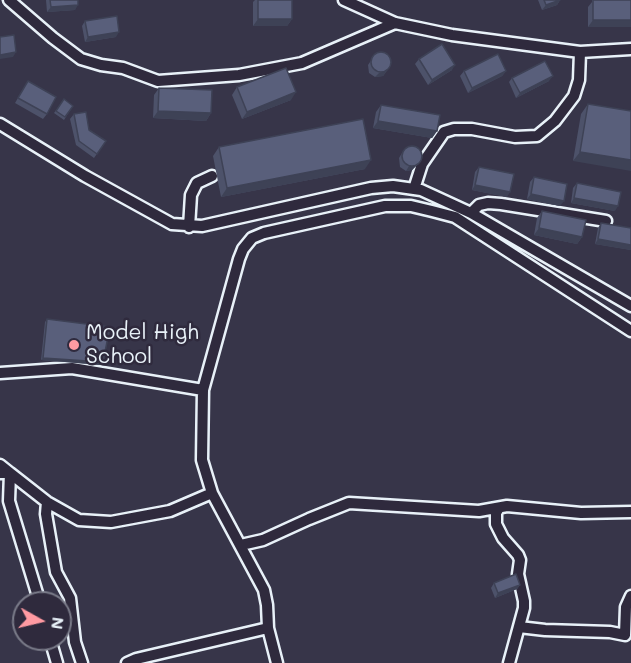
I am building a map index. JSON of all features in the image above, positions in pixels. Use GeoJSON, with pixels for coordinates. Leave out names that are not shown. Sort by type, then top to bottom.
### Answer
{"type":"FeatureCollection","features":[{"type":"Feature","properties":{"kind":"street"},"geometry":{"type":"LineString","coordinates":[[9,0],[81,59],[123,68],[159,81],[238,75],[302,63],[395,23]]}},
{"type":"Feature","properties":{"kind":"street"},"geometry":{"type":"LineString","coordinates":[[344,0],[395,23],[452,35],[580,52],[631,50]]}},
{"type":"Feature","properties":{"kind":"street"},"geometry":{"type":"LineString","coordinates":[[414,189],[422,164],[444,132],[454,129],[472,129],[515,137],[537,136],[555,121],[574,96],[579,80],[580,52]]}},
{"type":"Feature","properties":{"kind":"street"},"geometry":{"type":"LineString","coordinates":[[0,124],[85,176],[172,224],[189,227],[371,188],[393,186],[414,189],[442,198],[471,213],[631,306]]}},
{"type":"Feature","properties":{"kind":"street"},"geometry":{"type":"LineString","coordinates":[[189,227],[191,195],[197,183],[212,176]]}},
{"type":"Feature","properties":{"kind":"street"},"geometry":{"type":"LineString","coordinates":[[471,213],[479,205],[495,204],[606,221]]}},
{"type":"Feature","properties":{"kind":"street"},"geometry":{"type":"LineString","coordinates":[[277,663],[268,628],[264,590],[212,493],[202,460],[203,390],[239,259],[243,249],[252,238],[264,233],[385,206],[411,206],[455,217],[631,331]]}},
{"type":"Feature","properties":{"kind":"street"},"geometry":{"type":"LineString","coordinates":[[0,373],[72,368],[203,390]]}},
{"type":"Feature","properties":{"kind":"street"},"geometry":{"type":"LineString","coordinates":[[0,465],[5,473],[47,502],[79,520],[111,522],[170,511],[212,493]]}},
{"type":"Feature","properties":{"kind":"street"},"geometry":{"type":"LineString","coordinates":[[5,473],[9,501],[36,591]]}},
{"type":"Feature","properties":{"kind":"street"},"geometry":{"type":"LineString","coordinates":[[47,502],[46,514],[56,572],[70,598],[75,642],[82,663]]}},
{"type":"Feature","properties":{"kind":"street"},"geometry":{"type":"LineString","coordinates":[[241,545],[263,540],[349,503],[478,511],[507,506],[581,513],[631,512]]}},
{"type":"Feature","properties":{"kind":"street"},"geometry":{"type":"LineString","coordinates":[[499,508],[496,513],[496,524],[503,538],[520,560],[518,574],[524,601],[509,663]]}},
{"type":"Feature","properties":{"kind":"street"},"geometry":{"type":"LineString","coordinates":[[519,627],[610,632],[625,635],[626,607],[631,596]]}},
{"type":"Feature","properties":{"kind":"street"},"geometry":{"type":"LineString","coordinates":[[127,663],[135,659],[268,628]]}},
{"type":"Feature","properties":{"kind":"building"},"geometry":{"type":"Polygon","coordinates":[[[50,0],[78,0],[78,5],[51,7],[50,0]]]}},
{"type":"Feature","properties":{"kind":"building"},"geometry":{"type":"Polygon","coordinates":[[[258,0],[292,0],[292,19],[258,19],[258,0]]]}},
{"type":"Feature","properties":{"kind":"building"},"geometry":{"type":"Polygon","coordinates":[[[544,0],[560,0],[546,5],[544,0]]]}},
{"type":"Feature","properties":{"kind":"building"},"geometry":{"type":"Polygon","coordinates":[[[593,0],[631,0],[631,20],[593,20],[593,0]]]}},
{"type":"Feature","properties":{"kind":"building"},"geometry":{"type":"Polygon","coordinates":[[[117,16],[119,32],[88,37],[85,21],[117,16]]]}},
{"type":"Feature","properties":{"kind":"building"},"geometry":{"type":"Polygon","coordinates":[[[14,35],[16,52],[0,55],[0,37],[14,35]]]}},
{"type":"Feature","properties":{"kind":"building"},"geometry":{"type":"Polygon","coordinates":[[[442,44],[455,65],[432,80],[419,59],[442,44]]]}},
{"type":"Feature","properties":{"kind":"building"},"geometry":{"type":"Polygon","coordinates":[[[381,52],[388,55],[391,62],[388,69],[381,72],[374,69],[371,62],[374,55],[381,52]]]}},
{"type":"Feature","properties":{"kind":"building"},"geometry":{"type":"Polygon","coordinates":[[[498,54],[506,71],[472,88],[464,71],[498,54]]]}},
{"type":"Feature","properties":{"kind":"building"},"geometry":{"type":"Polygon","coordinates":[[[545,61],[553,76],[520,93],[512,78],[545,61]]]}},
{"type":"Feature","properties":{"kind":"building"},"geometry":{"type":"Polygon","coordinates":[[[286,68],[296,92],[247,112],[237,87],[286,68]]]}},
{"type":"Feature","properties":{"kind":"building"},"geometry":{"type":"Polygon","coordinates":[[[28,81],[56,97],[47,114],[18,98],[28,81]]]}},
{"type":"Feature","properties":{"kind":"building"},"geometry":{"type":"Polygon","coordinates":[[[159,88],[212,90],[211,113],[158,111],[159,88]]]}},
{"type":"Feature","properties":{"kind":"building"},"geometry":{"type":"Polygon","coordinates":[[[64,99],[73,106],[65,117],[56,111],[64,99]]]}},
{"type":"Feature","properties":{"kind":"building"},"geometry":{"type":"Polygon","coordinates":[[[588,104],[631,111],[631,160],[580,152],[588,104]]]}},
{"type":"Feature","properties":{"kind":"building"},"geometry":{"type":"Polygon","coordinates":[[[381,105],[440,115],[437,131],[378,121],[381,105]]]}},
{"type":"Feature","properties":{"kind":"building"},"geometry":{"type":"Polygon","coordinates":[[[86,112],[89,130],[106,141],[97,154],[79,141],[74,114],[86,112]]]}},
{"type":"Feature","properties":{"kind":"building"},"geometry":{"type":"Polygon","coordinates":[[[363,119],[371,160],[227,188],[219,147],[363,119]]]}},
{"type":"Feature","properties":{"kind":"building"},"geometry":{"type":"Polygon","coordinates":[[[412,146],[419,149],[422,156],[419,163],[412,166],[405,163],[402,156],[405,149],[412,146]]]}},
{"type":"Feature","properties":{"kind":"building"},"geometry":{"type":"Polygon","coordinates":[[[479,167],[514,174],[510,192],[475,185],[479,167]]]}},
{"type":"Feature","properties":{"kind":"building"},"geometry":{"type":"Polygon","coordinates":[[[534,177],[567,184],[564,201],[531,194],[534,177]]]}},
{"type":"Feature","properties":{"kind":"building"},"geometry":{"type":"Polygon","coordinates":[[[577,183],[621,192],[618,206],[574,198],[577,183]]]}},
{"type":"Feature","properties":{"kind":"building"},"geometry":{"type":"Polygon","coordinates":[[[542,211],[586,220],[582,237],[539,228],[542,211]]]}},
{"type":"Feature","properties":{"kind":"building"},"geometry":{"type":"Polygon","coordinates":[[[601,223],[631,228],[631,245],[598,239],[601,223]]]}},
{"type":"Feature","properties":{"kind":"building","name":"Model High School"},"geometry":{"type":"Polygon","coordinates":[[[47,319],[110,327],[103,362],[43,358],[47,319]]]}},
{"type":"Feature","properties":{"kind":"building"},"geometry":{"type":"Polygon","coordinates":[[[516,574],[520,585],[498,593],[494,583],[516,574]]]}},
{"type":"Feature","properties":{"kind":"place","name":"Model High School"},"geometry":{"type":"Point","coordinates":[74,345]}}]}
